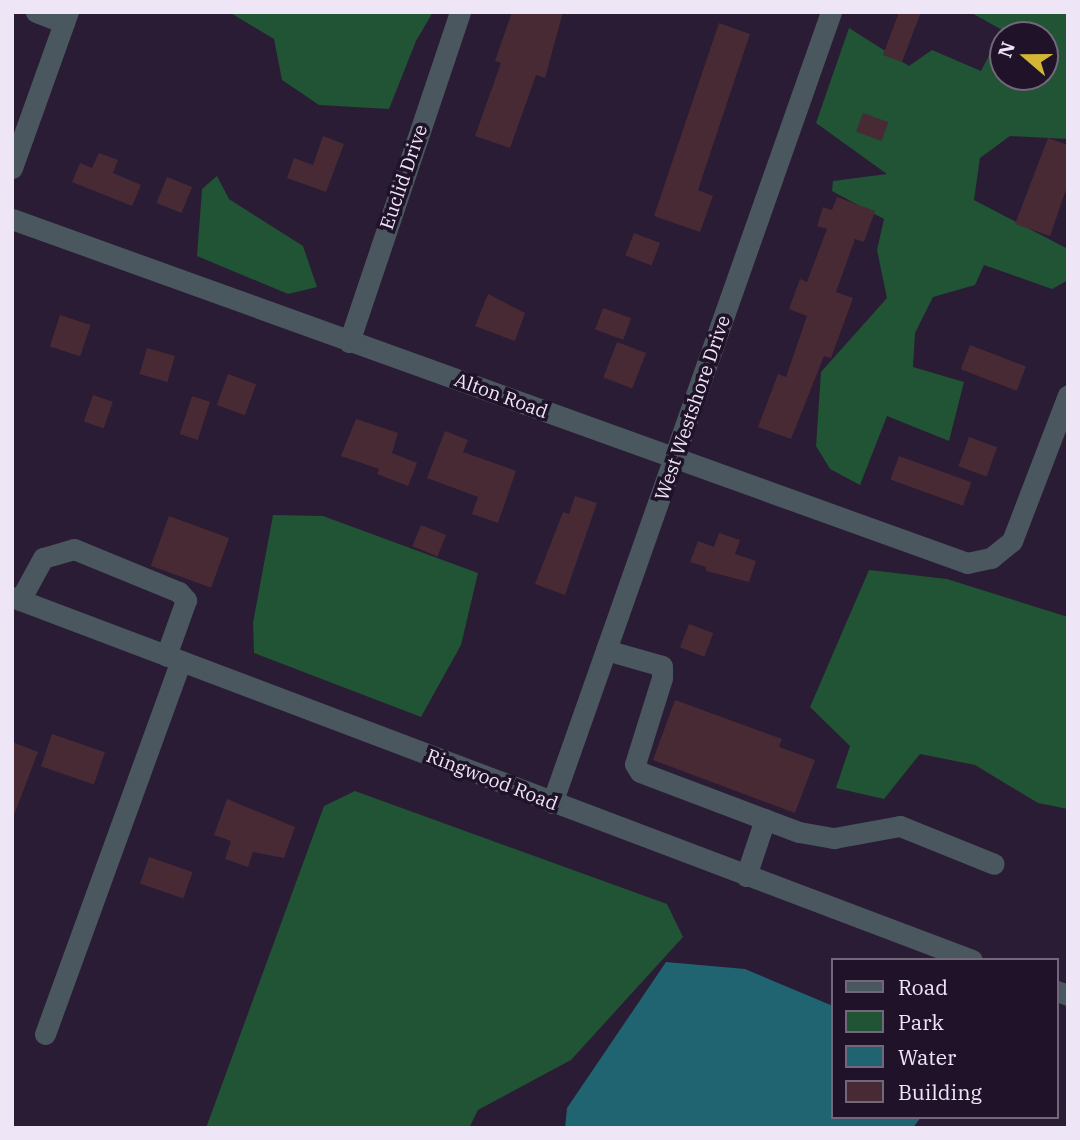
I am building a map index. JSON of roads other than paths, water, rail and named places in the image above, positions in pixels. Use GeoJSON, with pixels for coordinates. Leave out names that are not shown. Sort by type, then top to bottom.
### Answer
{"type":"FeatureCollection","features":[{"type":"Feature","properties":{"kind":"street"},"geometry":{"type":"LineString","coordinates":[[12,168],[66,18],[36,12]]}},
{"type":"Feature","properties":{"kind":"street","name":"Euclid Drive"},"geometry":{"type":"LineString","coordinates":[[349,342],[460,12]]}},
{"type":"Feature","properties":{"kind":"street","name":"West Westshore Drive"},"geometry":{"type":"LineString","coordinates":[[552,803],[676,459],[831,12]]}},
{"type":"Feature","properties":{"kind":"street","name":"Alton Road"},"geometry":{"type":"LineString","coordinates":[[12,219],[967,562],[991,558],[1012,541],[1068,395]]}},
{"type":"Feature","properties":{"kind":"street"},"geometry":{"type":"LineString","coordinates":[[16,598],[43,558],[74,549],[179,592],[186,600],[174,659],[45,1034]]}},
{"type":"Feature","properties":{"kind":"street","name":"Ringwood Road"},"geometry":{"type":"LineString","coordinates":[[16,598],[967,958]]}},
{"type":"Feature","properties":{"kind":"street"},"geometry":{"type":"LineString","coordinates":[[606,650],[662,666],[662,678],[635,764],[640,772],[765,818],[834,838],[900,826],[994,864]]}},
{"type":"Feature","properties":{"kind":"street"},"geometry":{"type":"LineString","coordinates":[[746,876],[765,818]]}},
{"type":"Feature","properties":{"kind":"water"},"geometry":{"type":"Polygon","coordinates":[[[666,962],[745,969],[832,1006],[832,1119],[920,1119],[913,1128],[565,1128],[567,1108],[666,962]]]}}]}
